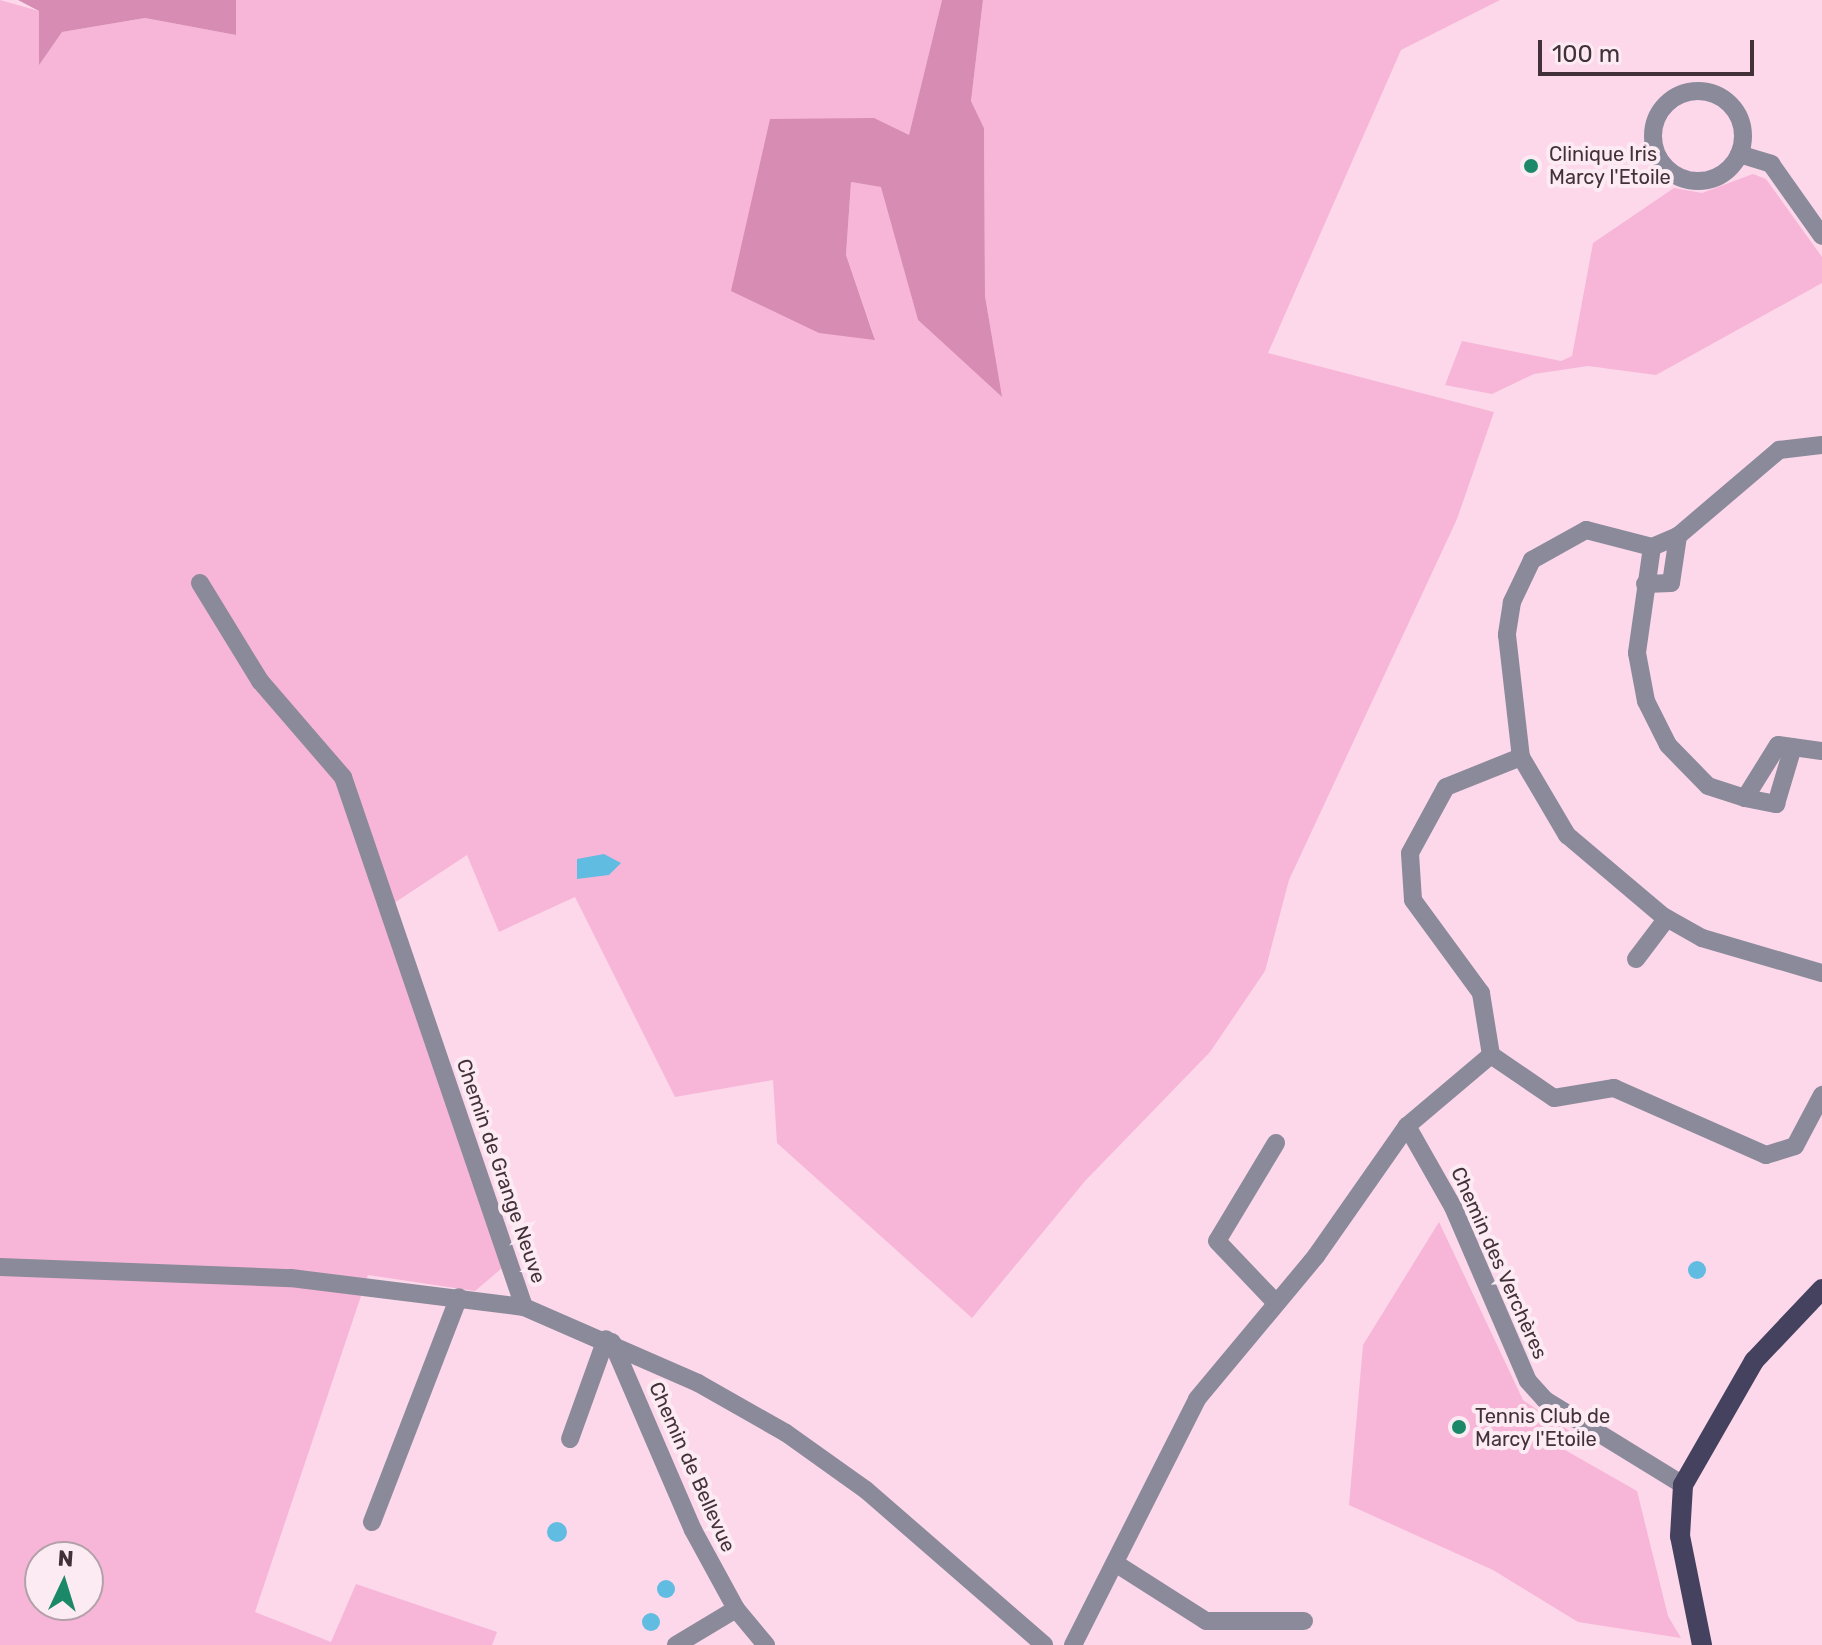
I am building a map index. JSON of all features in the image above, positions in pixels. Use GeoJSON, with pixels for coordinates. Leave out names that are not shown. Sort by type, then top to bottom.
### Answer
{"type":"FeatureCollection","features":[{"type":"Feature","properties":{"kind":"main road"},"geometry":{"type":"LineString","coordinates":[[1702,1645],[1680,1536],[1683,1485],[1719,1411],[1819,1288]]}},
{"type":"Feature","properties":{"kind":"street"},"geometry":{"type":"LineString","coordinates":[[1709,93],[1739,118],[1739,154],[1721,174],[1681,178],[1657,154],[1656,121],[1675,97],[1709,93]]}},
{"type":"Feature","properties":{"kind":"street"},"geometry":{"type":"LineString","coordinates":[[1739,154],[1771,164],[1822,236]]}},
{"type":"Feature","properties":{"kind":"street"},"geometry":{"type":"LineString","coordinates":[[1822,445],[1779,450],[1678,536],[1652,547],[1586,530],[1532,560],[1512,602],[1507,635],[1521,757],[1567,835],[1667,918],[1702,938],[1822,973]]}},
{"type":"Feature","properties":{"kind":"street"},"geometry":{"type":"LineString","coordinates":[[1645,584],[1671,583],[1678,536]]}},
{"type":"Feature","properties":{"kind":"street"},"geometry":{"type":"LineString","coordinates":[[1652,547],[1637,653],[1656,725],[1708,786],[1776,804],[1793,747]]}},
{"type":"Feature","properties":{"kind":"street","name":"Chemin de Grange Neuve"},"geometry":{"type":"LineString","coordinates":[[200,583],[260,681],[343,777],[524,1307],[609,1340],[798,1441],[866,1490],[1044,1645]]}},
{"type":"Feature","properties":{"kind":"street"},"geometry":{"type":"LineString","coordinates":[[1745,798],[1770,751],[1793,747],[1822,751]]}},
{"type":"Feature","properties":{"kind":"street"},"geometry":{"type":"LineString","coordinates":[[1521,757],[1446,787],[1410,853],[1413,900],[1481,993],[1491,1055],[1554,1098],[1614,1088],[1766,1155],[1795,1146],[1822,1095]]}},
{"type":"Feature","properties":{"kind":"street"},"geometry":{"type":"LineString","coordinates":[[1636,959],[1667,918]]}},
{"type":"Feature","properties":{"kind":"street"},"geometry":{"type":"LineString","coordinates":[[1073,1645],[1197,1399],[1276,1303],[1407,1126],[1491,1055]]}},
{"type":"Feature","properties":{"kind":"street","name":"Chemin des Verchères"},"geometry":{"type":"LineString","coordinates":[[1407,1126],[1453,1207],[1528,1381],[1545,1400],[1683,1485]]}},
{"type":"Feature","properties":{"kind":"street"},"geometry":{"type":"LineString","coordinates":[[1276,1143],[1217,1241],[1276,1303]]}},
{"type":"Feature","properties":{"kind":"street"},"geometry":{"type":"LineString","coordinates":[[0,1267],[291,1278],[524,1307]]}},
{"type":"Feature","properties":{"kind":"street"},"geometry":{"type":"LineString","coordinates":[[432,1409],[433,1389],[465,1298]]}},
{"type":"Feature","properties":{"kind":"street"},"geometry":{"type":"LineString","coordinates":[[372,1522],[465,1298]]}},
{"type":"Feature","properties":{"kind":"street"},"geometry":{"type":"LineString","coordinates":[[570,1439],[609,1340]]}},
{"type":"Feature","properties":{"kind":"street","name":"Chemin de Bellevue"},"geometry":{"type":"LineString","coordinates":[[609,1340],[693,1530],[736,1609],[766,1645]]}},
{"type":"Feature","properties":{"kind":"street"},"geometry":{"type":"LineString","coordinates":[[1115,1563],[1206,1621],[1304,1621]]}},
{"type":"Feature","properties":{"kind":"street"},"geometry":{"type":"LineString","coordinates":[[676,1645],[736,1609]]}},
{"type":"Feature","properties":{"kind":"shaded area"},"geometry":{"type":"Polygon","coordinates":[[[0,0],[39,11],[39,64],[62,32],[145,18],[236,35],[236,0],[942,0],[909,136],[770,119],[875,339],[846,255],[851,182],[882,187],[918,320],[1001,396],[985,296],[984,128],[971,101],[983,0],[1500,0],[1401,50],[1268,353],[1494,412],[1457,519],[1289,880],[1265,971],[1210,1052],[1085,1181],[972,1318],[777,1143],[773,1080],[675,1097],[575,897],[499,932],[467,855],[382,911],[502,1268],[475,1291],[368,1275],[255,1612],[331,1642],[356,1584],[497,1632],[492,1645],[0,1645],[0,0]]]}},
{"type":"Feature","properties":{"kind":"shaded area"},"geometry":{"type":"Polygon","coordinates":[[[18,0],[236,0],[236,35],[145,18],[62,32],[39,65],[39,11],[18,0]]]}},
{"type":"Feature","properties":{"kind":"shaded area"},"geometry":{"type":"Polygon","coordinates":[[[942,0],[983,0],[971,101],[984,128],[985,296],[1002,397],[918,320],[881,187],[851,182],[846,255],[875,340],[819,333],[731,291],[770,119],[874,118],[909,135],[942,0]]]}},
{"type":"Feature","properties":{"kind":"shaded area"},"geometry":{"type":"Polygon","coordinates":[[[1753,174],[1766,179],[1822,257],[1822,283],[1656,375],[1588,366],[1534,374],[1492,394],[1445,385],[1462,341],[1561,361],[1572,356],[1593,243],[1674,188],[1702,193],[1753,174]]]}},
{"type":"Feature","properties":{"kind":"shaded area","name":"Tennis Club de Marcy l'Etoile"},"geometry":{"type":"Polygon","coordinates":[[[1439,1222],[1523,1400],[1574,1434],[1565,1450],[1637,1491],[1668,1616],[1681,1638],[1578,1622],[1493,1570],[1349,1505],[1363,1345],[1439,1222]]]}},
{"type":"Feature","properties":{"kind":"water"},"geometry":{"type":"Polygon","coordinates":[[[604,854],[621,863],[609,875],[577,879],[577,859],[604,854]]]}},
{"type":"Feature","properties":{"kind":"water"},"geometry":{"type":"Polygon","coordinates":[[[1693,1261],[1701,1261],[1706,1270],[1704,1277],[1693,1279],[1688,1274],[1688,1266],[1693,1261]]]}},
{"type":"Feature","properties":{"kind":"water"},"geometry":{"type":"Polygon","coordinates":[[[557,1522],[564,1525],[567,1532],[564,1539],[557,1542],[550,1539],[547,1532],[550,1525],[557,1522]]]}},
{"type":"Feature","properties":{"kind":"water"},"geometry":{"type":"Polygon","coordinates":[[[666,1580],[675,1589],[666,1598],[657,1589],[666,1580]]]}},
{"type":"Feature","properties":{"kind":"water"},"geometry":{"type":"Polygon","coordinates":[[[647,1613],[655,1613],[660,1622],[658,1629],[647,1631],[642,1626],[642,1618],[647,1613]]]}},
{"type":"Feature","properties":{"kind":"place","name":"Clinique Iris Marcy l'Etoile"},"geometry":{"type":"Point","coordinates":[1531,166]}},
{"type":"Feature","properties":{"kind":"place","name":"Tennis Club de Marcy l'Etoile"},"geometry":{"type":"Point","coordinates":[1459,1427]}}]}
